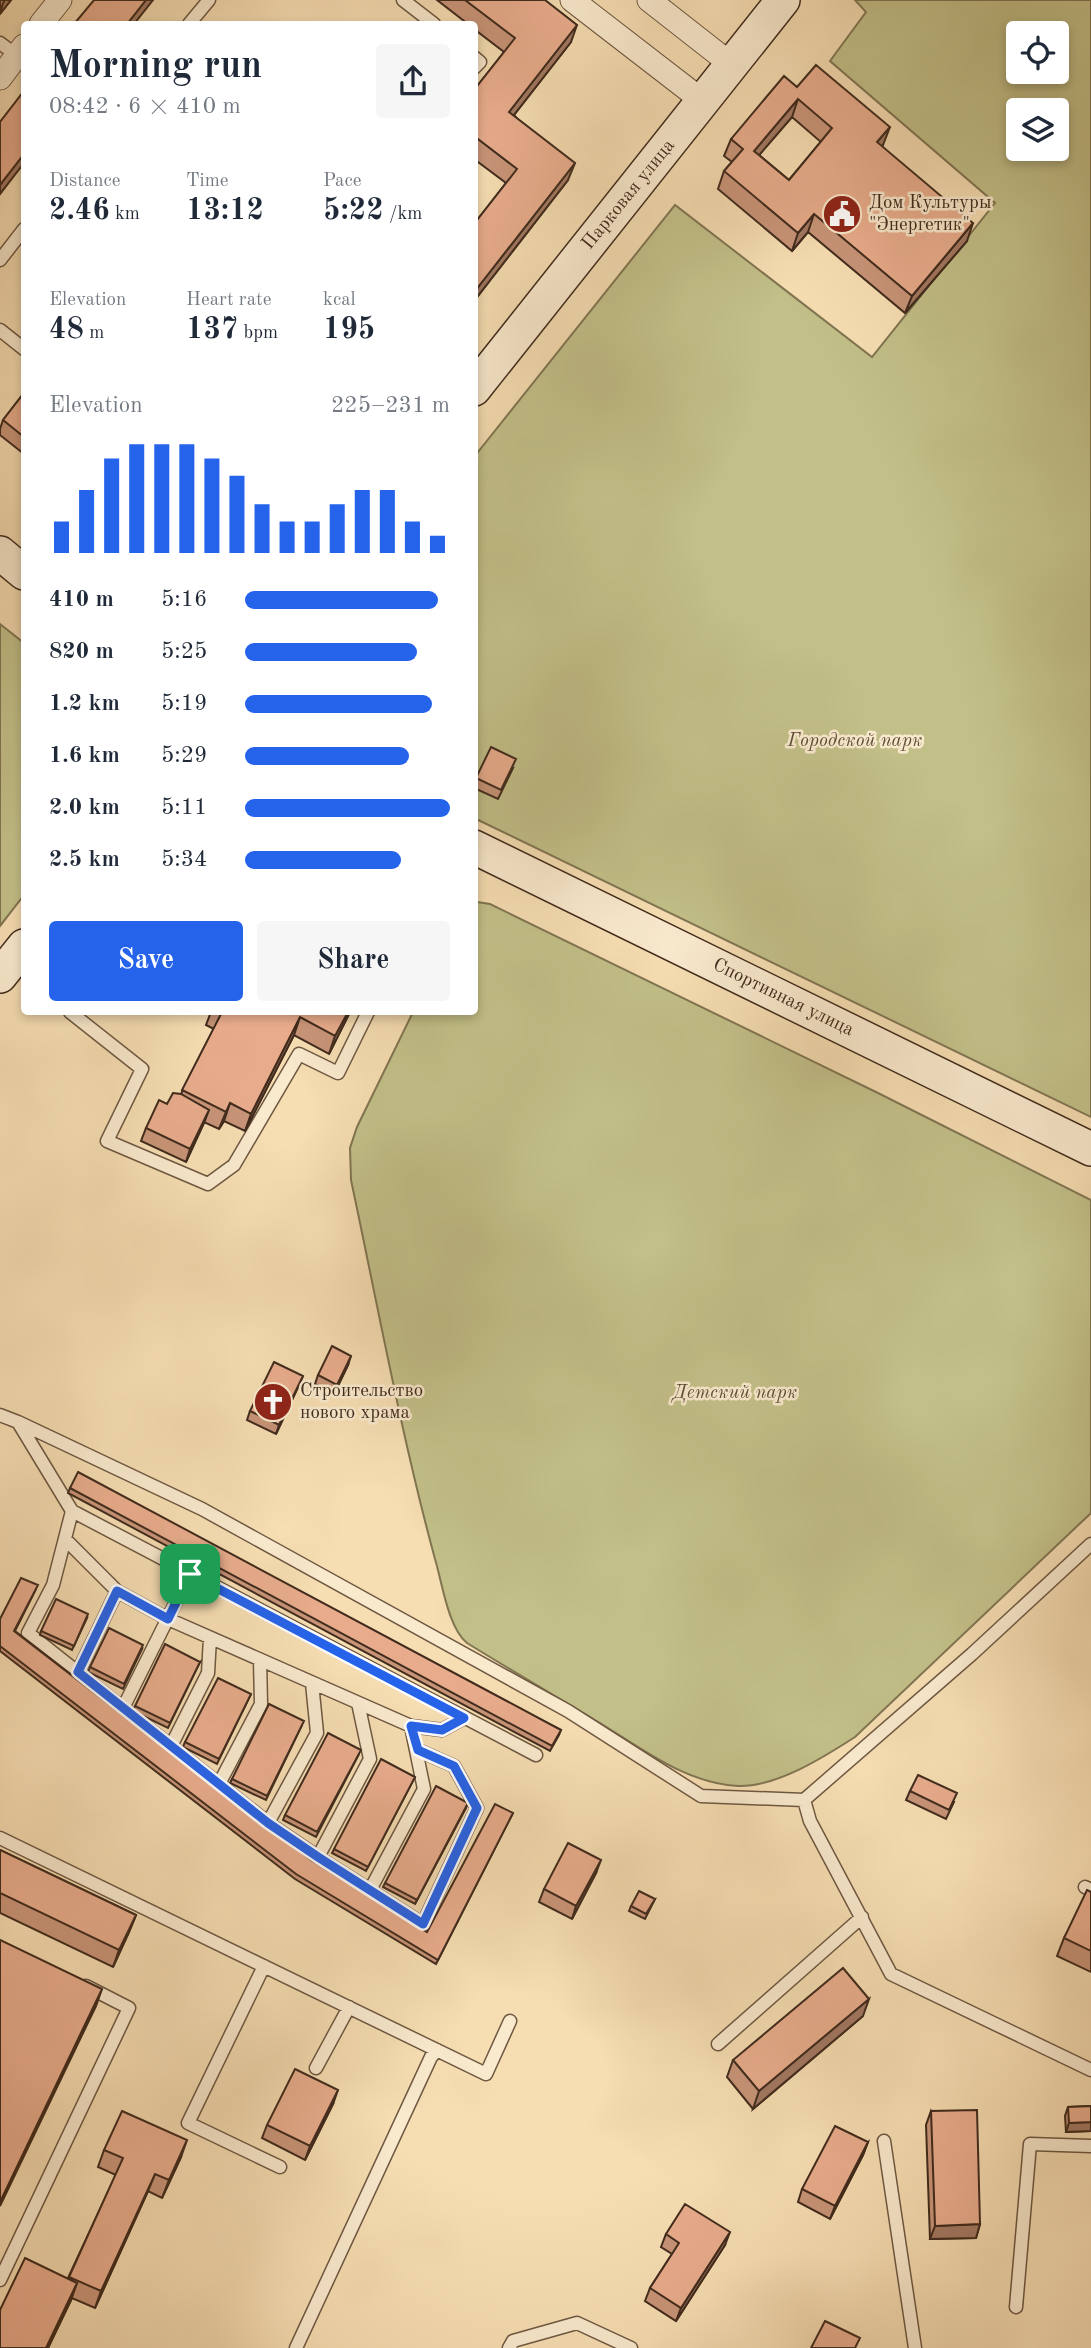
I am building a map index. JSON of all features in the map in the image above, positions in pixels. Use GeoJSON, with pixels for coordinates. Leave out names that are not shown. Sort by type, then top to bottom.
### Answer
{"type":"FeatureCollection","features":[{"type":"Feature","properties":{"kind":"street"},"geometry":{"type":"LineString","coordinates":[[43,21],[60,0]]}},
{"type":"Feature","properties":{"kind":"street"},"geometry":{"type":"LineString","coordinates":[[572,0],[704,102]]}},
{"type":"Feature","properties":{"kind":"street"},"geometry":{"type":"LineString","coordinates":[[649,0],[732,65]]}},
{"type":"Feature","properties":{"kind":"street","name":"Парковая улица"},"geometry":{"type":"LineString","coordinates":[[483,371],[704,102],[783,0]]}},
{"type":"Feature","properties":{"kind":"street"},"geometry":{"type":"LineString","coordinates":[[0,78],[17,52]]}},
{"type":"Feature","properties":{"kind":"street"},"geometry":{"type":"LineString","coordinates":[[0,554],[21,571]]}},
{"type":"Feature","properties":{"kind":"street","name":"Спортивная улица"},"geometry":{"type":"LineString","coordinates":[[478,849],[1091,1149]]}},
{"type":"Feature","properties":{"kind":"lane"},"geometry":{"type":"LineString","coordinates":[[192,21],[209,0]]}},
{"type":"Feature","properties":{"kind":"lane"},"geometry":{"type":"LineString","coordinates":[[403,0],[429,21]]}},
{"type":"Feature","properties":{"kind":"lane"},"geometry":{"type":"LineString","coordinates":[[0,260],[21,233]]}},
{"type":"Feature","properties":{"kind":"lane"},"geometry":{"type":"LineString","coordinates":[[0,330],[21,347]]}},
{"type":"Feature","properties":{"kind":"lane"},"geometry":{"type":"LineString","coordinates":[[74,1015],[142,1069],[107,1141],[208,1184],[234,1165],[299,1054],[338,1073],[367,1015]]}},
{"type":"Feature","properties":{"kind":"lane"},"geometry":{"type":"LineString","coordinates":[[0,1415],[202,1509],[568,1711],[701,1796],[804,1800],[972,1654],[1091,1544]]}},
{"type":"Feature","properties":{"kind":"lane"},"geometry":{"type":"LineString","coordinates":[[18,1422],[72,1511],[536,1755]]}},
{"type":"Feature","properties":{"kind":"lane"},"geometry":{"type":"LineString","coordinates":[[72,1511],[53,1585],[28,1633],[268,1823],[423,1924],[477,1808],[454,1766],[418,1750]]}},
{"type":"Feature","properties":{"kind":"lane"},"geometry":{"type":"LineString","coordinates":[[65,1539],[117,1591],[210,1638],[411,1726],[442,1730],[464,1718]]}},
{"type":"Feature","properties":{"kind":"lane"},"geometry":{"type":"LineString","coordinates":[[123,1708],[190,1574]]}},
{"type":"Feature","properties":{"kind":"lane"},"geometry":{"type":"LineString","coordinates":[[78,1672],[117,1591]]}},
{"type":"Feature","properties":{"kind":"lane"},"geometry":{"type":"LineString","coordinates":[[171,1746],[208,1674],[210,1638]]}},
{"type":"Feature","properties":{"kind":"lane"},"geometry":{"type":"LineString","coordinates":[[219,1784],[261,1704],[260,1660]]}},
{"type":"Feature","properties":{"kind":"lane"},"geometry":{"type":"LineString","coordinates":[[268,1823],[317,1733],[312,1683]]}},
{"type":"Feature","properties":{"kind":"lane"},"geometry":{"type":"LineString","coordinates":[[318,1857],[370,1759],[358,1703]]}},
{"type":"Feature","properties":{"kind":"lane"},"geometry":{"type":"LineString","coordinates":[[370,1890],[424,1789],[411,1726]]}},
{"type":"Feature","properties":{"kind":"lane"},"geometry":{"type":"LineString","coordinates":[[804,1800],[810,1821],[891,1974],[1091,2070]]}},
{"type":"Feature","properties":{"kind":"lane"},"geometry":{"type":"LineString","coordinates":[[0,1838],[486,2074],[510,2021]]}},
{"type":"Feature","properties":{"kind":"lane"},"geometry":{"type":"LineString","coordinates":[[718,2044],[862,1917]]}},
{"type":"Feature","properties":{"kind":"lane"},"geometry":{"type":"LineString","coordinates":[[264,1966],[188,2123],[280,2167]]}},
{"type":"Feature","properties":{"kind":"lane"},"geometry":{"type":"LineString","coordinates":[[0,2280],[130,2008],[71,1978]]}},
{"type":"Feature","properties":{"kind":"lane"},"geometry":{"type":"LineString","coordinates":[[316,2068],[349,2007]]}},
{"type":"Feature","properties":{"kind":"lane"},"geometry":{"type":"LineString","coordinates":[[296,2348],[431,2057],[437,2050]]}},
{"type":"Feature","properties":{"kind":"lane"},"geometry":{"type":"LineString","coordinates":[[884,2141],[915,2348]]}},
{"type":"Feature","properties":{"kind":"lane"},"geometry":{"type":"LineString","coordinates":[[1016,2307],[1030,2144],[1091,2146]]}},
{"type":"Feature","properties":{"kind":"lane"},"geometry":{"type":"LineString","coordinates":[[509,2348],[513,2341],[577,2323],[631,2348]]}},
{"type":"Feature","properties":{"kind":"green space","name":"Городской парк"},"geometry":{"type":"Polygon","coordinates":[[[855,0],[1091,0],[1091,1117],[478,820],[478,452],[675,205],[872,357],[995,203],[830,61],[866,12],[855,0]]]}},
{"type":"Feature","properties":{"kind":"green space"},"geometry":{"type":"Polygon","coordinates":[[[0,624],[21,641],[21,899],[0,926],[0,624]]]}},
{"type":"Feature","properties":{"kind":"green space","name":"Детский парк"},"geometry":{"type":"Polygon","coordinates":[[[478,902],[490,904],[1091,1200],[1091,1513],[855,1737],[829,1753],[768,1782],[738,1786],[699,1778],[663,1762],[467,1643],[455,1627],[443,1592],[411,1465],[351,1180],[350,1148],[357,1127],[412,1015],[478,1015],[478,902]]]}},
{"type":"Feature","properties":{"kind":"building"},"geometry":{"type":"Polygon","coordinates":[[[94,0],[146,0],[129,21],[76,21],[94,0]]]}},
{"type":"Feature","properties":{"kind":"building"},"geometry":{"type":"Polygon","coordinates":[[[465,0],[545,0],[577,25],[509,112],[575,163],[478,287],[478,219],[517,169],[478,139],[478,85],[515,38],[465,0]]]}},
{"type":"Feature","properties":{"kind":"building","name":"Дом Культуры \"Энергетик\""},"geometry":{"type":"Polygon","coordinates":[[[816,65],[890,127],[877,142],[973,223],[912,296],[814,214],[798,233],[724,171],[743,149],[731,139],[784,76],[797,87],[816,65]],[[798,99],[754,151],[789,180],[832,128],[798,99]]]}},
{"type":"Feature","properties":{"kind":"building"},"geometry":{"type":"Polygon","coordinates":[[[21,95],[21,158],[0,185],[0,122],[21,95]]]}},
{"type":"Feature","properties":{"kind":"building"},"geometry":{"type":"Polygon","coordinates":[[[21,397],[21,435],[3,420],[21,397]]]}},
{"type":"Feature","properties":{"kind":"building"},"geometry":{"type":"Polygon","coordinates":[[[491,747],[516,759],[501,790],[478,779],[491,747]]]}},
{"type":"Feature","properties":{"kind":"building"},"geometry":{"type":"Polygon","coordinates":[[[220,1015],[346,1015],[335,1036],[300,1017],[251,1114],[230,1103],[226,1112],[182,1090],[220,1015]]]}},
{"type":"Feature","properties":{"kind":"building"},"geometry":{"type":"Polygon","coordinates":[[[173,1093],[181,1094],[209,1110],[190,1149],[146,1128],[159,1100],[167,1104],[173,1093]]]}},
{"type":"Feature","properties":{"kind":"building"},"geometry":{"type":"Polygon","coordinates":[[[332,1346],[351,1356],[337,1385],[318,1375],[332,1346]]]}},
{"type":"Feature","properties":{"kind":"building","name":"Строительство нового храма"},"geometry":{"type":"Polygon","coordinates":[[[274,1362],[303,1376],[279,1425],[250,1411],[274,1362]]]}},
{"type":"Feature","properties":{"kind":"building"},"geometry":{"type":"Polygon","coordinates":[[[78,1472],[561,1730],[552,1746],[70,1488],[78,1472]]]}},
{"type":"Feature","properties":{"kind":"building"},"geometry":{"type":"Polygon","coordinates":[[[21,1578],[38,1585],[14,1631],[311,1860],[427,1932],[495,1804],[513,1813],[438,1960],[296,1874],[0,1646],[0,1619],[21,1578]]]}},
{"type":"Feature","properties":{"kind":"building"},"geometry":{"type":"Polygon","coordinates":[[[56,1599],[88,1614],[74,1646],[41,1631],[56,1599]]]}},
{"type":"Feature","properties":{"kind":"building"},"geometry":{"type":"Polygon","coordinates":[[[109,1628],[143,1645],[124,1684],[90,1667],[109,1628]]]}},
{"type":"Feature","properties":{"kind":"building"},"geometry":{"type":"Polygon","coordinates":[[[165,1644],[200,1662],[170,1723],[135,1706],[165,1644]]]}},
{"type":"Feature","properties":{"kind":"building"},"geometry":{"type":"Polygon","coordinates":[[[218,1678],[251,1694],[219,1759],[185,1742],[218,1678]]]}},
{"type":"Feature","properties":{"kind":"building"},"geometry":{"type":"Polygon","coordinates":[[[269,1704],[304,1721],[267,1796],[232,1779],[269,1704]]]}},
{"type":"Feature","properties":{"kind":"building"},"geometry":{"type":"Polygon","coordinates":[[[328,1733],[361,1750],[317,1832],[285,1815],[328,1733]]]}},
{"type":"Feature","properties":{"kind":"building"},"geometry":{"type":"Polygon","coordinates":[[[381,1759],[415,1777],[368,1867],[334,1849],[381,1759]]]}},
{"type":"Feature","properties":{"kind":"building"},"geometry":{"type":"Polygon","coordinates":[[[918,1775],[957,1793],[949,1810],[910,1791],[918,1775]]]}},
{"type":"Feature","properties":{"kind":"building"},"geometry":{"type":"Polygon","coordinates":[[[436,1786],[468,1803],[417,1900],[385,1883],[436,1786]]]}},
{"type":"Feature","properties":{"kind":"building"},"geometry":{"type":"Polygon","coordinates":[[[568,1843],[601,1860],[576,1906],[544,1889],[568,1843]]]}},
{"type":"Feature","properties":{"kind":"building"},"geometry":{"type":"Polygon","coordinates":[[[0,1850],[136,1915],[119,1950],[0,1893],[0,1850]]]}},
{"type":"Feature","properties":{"kind":"building"},"geometry":{"type":"Polygon","coordinates":[[[1087,1890],[1091,1892],[1091,1951],[1064,1938],[1087,1890]]]}},
{"type":"Feature","properties":{"kind":"building"},"geometry":{"type":"Polygon","coordinates":[[[639,1891],[655,1899],[646,1914],[631,1906],[639,1891]]]}},
{"type":"Feature","properties":{"kind":"building"},"geometry":{"type":"Polygon","coordinates":[[[0,1940],[102,1989],[0,2202],[0,1940]]]}},
{"type":"Feature","properties":{"kind":"building"},"geometry":{"type":"Polygon","coordinates":[[[843,1968],[869,1999],[759,2091],[733,2060],[843,1968]]]}},
{"type":"Feature","properties":{"kind":"building"},"geometry":{"type":"Polygon","coordinates":[[[295,2069],[338,2090],[310,2146],[267,2125],[295,2069]]]}},
{"type":"Feature","properties":{"kind":"building"},"geometry":{"type":"Polygon","coordinates":[[[1091,2106],[1091,2122],[1069,2123],[1068,2107],[1091,2106]]]}},
{"type":"Feature","properties":{"kind":"building"},"geometry":{"type":"Polygon","coordinates":[[[977,2110],[980,2224],[935,2226],[931,2111],[977,2110]]]}},
{"type":"Feature","properties":{"kind":"building"},"geometry":{"type":"Polygon","coordinates":[[[122,2111],[187,2140],[169,2180],[155,2174],[101,2291],[69,2277],[123,2158],[104,2150],[122,2111]]]}},
{"type":"Feature","properties":{"kind":"building"},"geometry":{"type":"Polygon","coordinates":[[[835,2126],[868,2142],[835,2206],[802,2189],[835,2126]]]}},
{"type":"Feature","properties":{"kind":"building"},"geometry":{"type":"Polygon","coordinates":[[[685,2204],[730,2232],[681,2308],[650,2288],[679,2243],[666,2234],[685,2204]]]}},
{"type":"Feature","properties":{"kind":"building"},"geometry":{"type":"Polygon","coordinates":[[[25,2258],[77,2283],[46,2348],[0,2348],[0,2310],[25,2258]]]}},
{"type":"Feature","properties":{"kind":"building"},"geometry":{"type":"Polygon","coordinates":[[[825,2321],[860,2338],[855,2348],[811,2348],[825,2321]]]}},
{"type":"Feature","properties":{"kind":"place","name":"Дом Культуры \"Энергетик\""},"geometry":{"type":"Point","coordinates":[842,214]}},
{"type":"Feature","properties":{"kind":"place","name":"Строительство нового храма"},"geometry":{"type":"Point","coordinates":[273,1402]}},
{"type":"Feature","properties":{"kind":"route"},"geometry":{"type":"LineString","coordinates":[[190,1574],[464,1718],[442,1730],[411,1726],[418,1750],[454,1766],[477,1808],[423,1924],[268,1823],[78,1672],[117,1591],[168,1619],[190,1574]]}}]}
